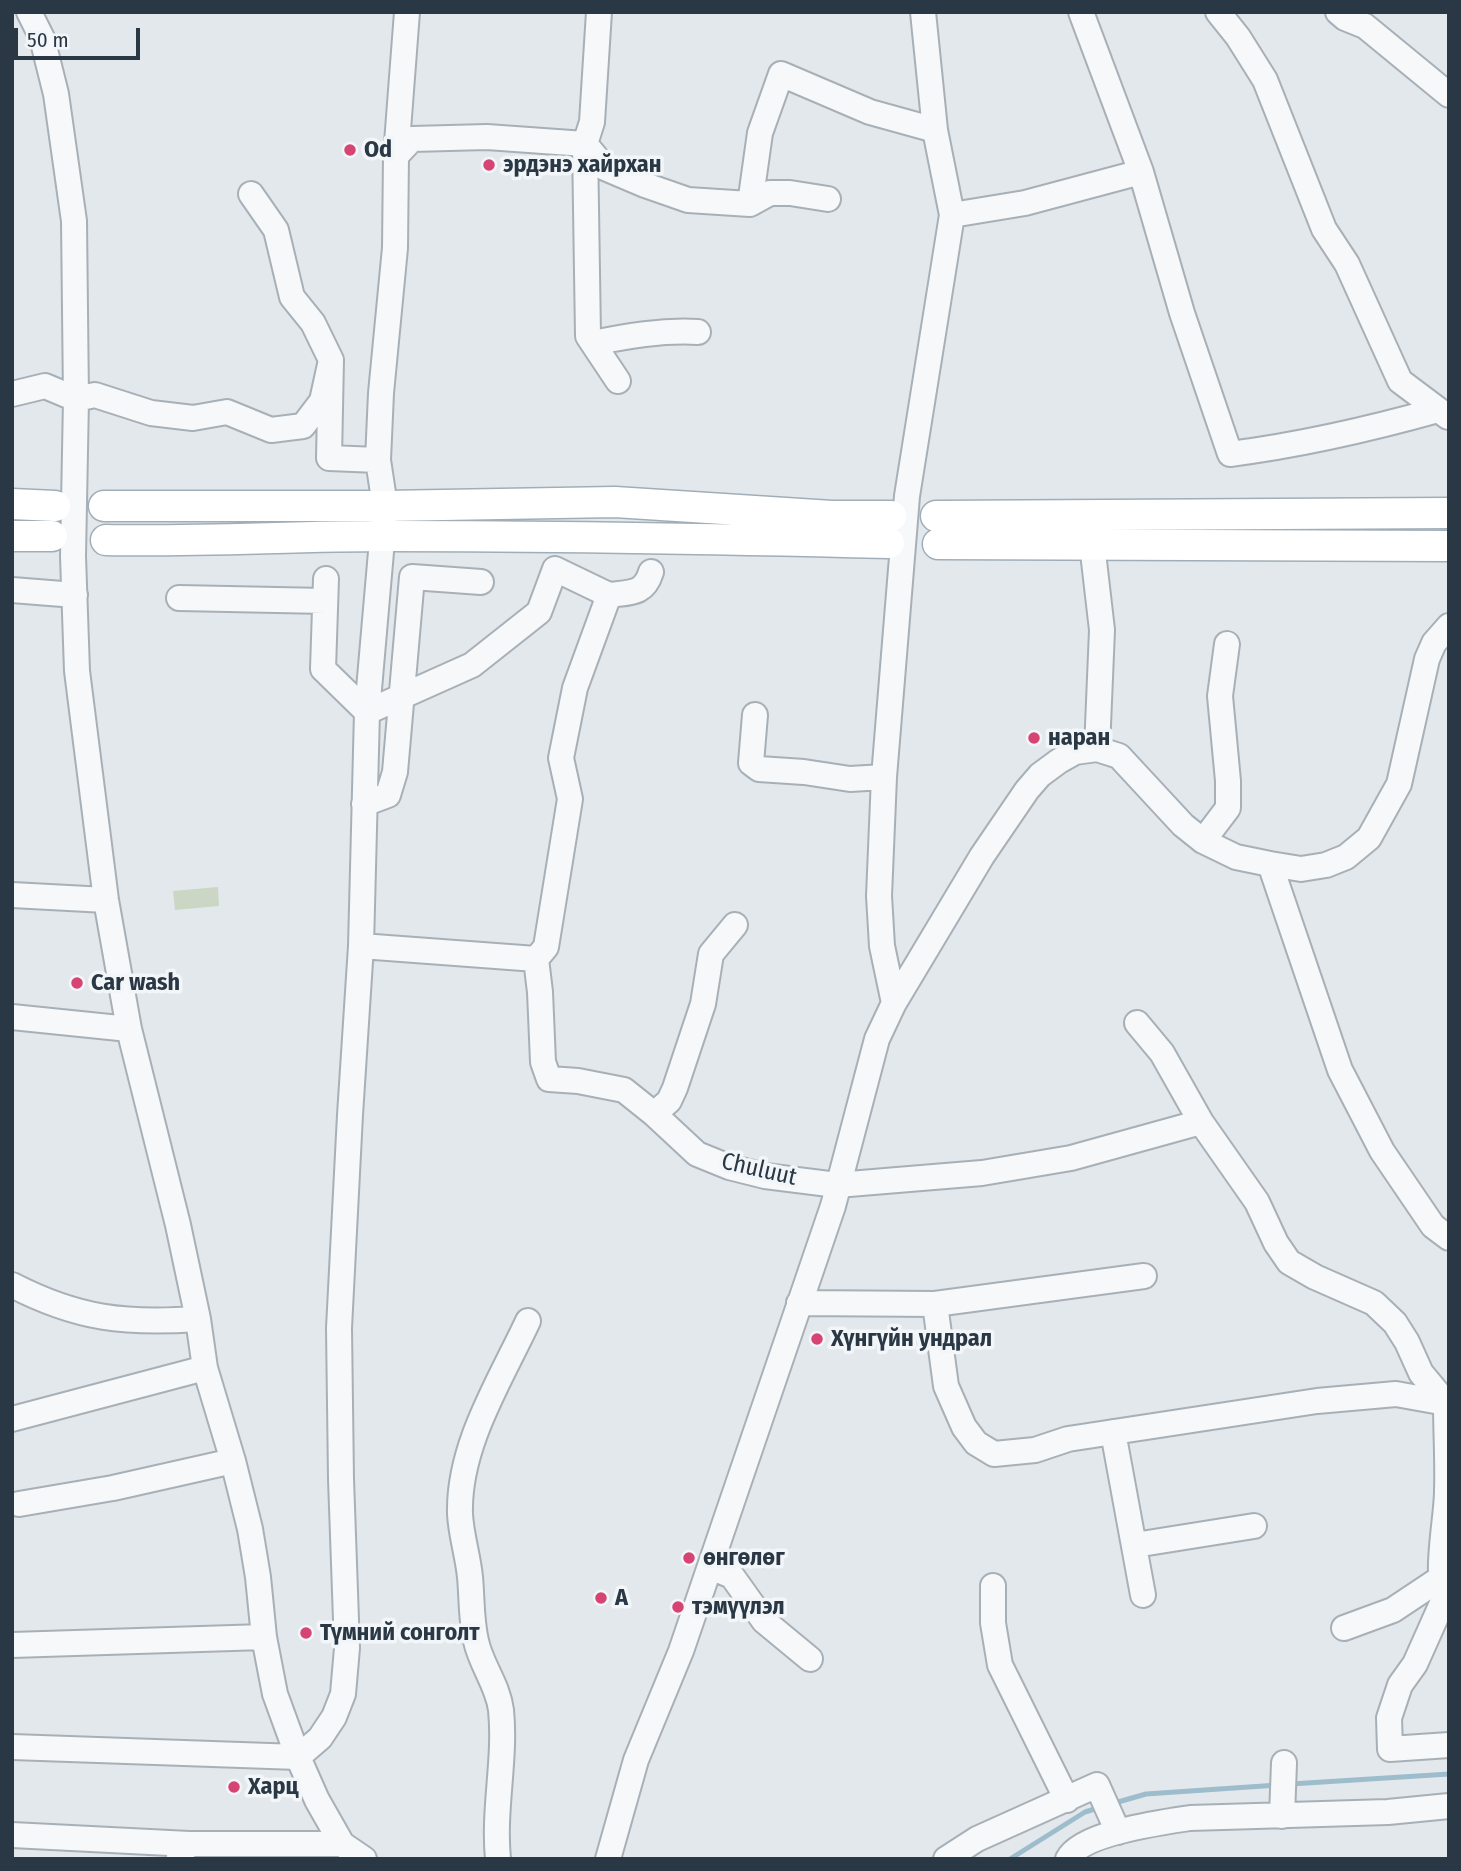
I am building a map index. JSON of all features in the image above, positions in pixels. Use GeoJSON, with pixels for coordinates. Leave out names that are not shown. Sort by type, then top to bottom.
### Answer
{"type":"FeatureCollection","features":[{"type":"Feature","properties":{"kind":"main road"},"geometry":{"type":"LineString","coordinates":[[104,506],[385,506],[615,502],[832,516],[890,529],[617,537],[384,536],[106,540]]}},
{"type":"Feature","properties":{"kind":"main road"},"geometry":{"type":"LineString","coordinates":[[12,504],[55,506]]}},
{"type":"Feature","properties":{"kind":"main road"},"geometry":{"type":"LineString","coordinates":[[1449,513],[1357,513],[937,530],[1092,544],[1449,546]]}},
{"type":"Feature","properties":{"kind":"main road"},"geometry":{"type":"LineString","coordinates":[[12,536],[52,536]]}},
{"type":"Feature","properties":{"kind":"street"},"geometry":{"type":"LineString","coordinates":[[29,12],[42,38],[56,94],[74,221],[76,399],[73,556],[77,671],[106,900],[129,1029],[178,1224],[205,1367],[233,1461],[258,1577],[264,1637],[275,1694],[317,1800],[342,1843],[364,1859]]}},
{"type":"Feature","properties":{"kind":"street"},"geometry":{"type":"LineString","coordinates":[[12,1747],[298,1757],[320,1738],[334,1717],[343,1694],[347,1648],[341,1504],[339,1328],[361,946],[367,712],[384,536],[385,506],[377,460],[380,393],[395,248],[397,156],[407,12]]}},
{"type":"Feature","properties":{"kind":"street"},"geometry":{"type":"LineString","coordinates":[[599,12],[592,122],[585,144],[586,299],[588,335],[618,381]]}},
{"type":"Feature","properties":{"kind":"street"},"geometry":{"type":"LineString","coordinates":[[894,1003],[882,946],[879,896],[884,777],[907,496],[952,215],[935,130],[923,12]]}},
{"type":"Feature","properties":{"kind":"street"},"geometry":{"type":"LineString","coordinates":[[1081,12],[1141,172],[1182,313],[1230,454],[1281,447],[1444,414]]}},
{"type":"Feature","properties":{"kind":"street"},"geometry":{"type":"LineString","coordinates":[[1218,12],[1238,37],[1265,80],[1324,229],[1347,264],[1399,381],[1444,414]]}},
{"type":"Feature","properties":{"kind":"street"},"geometry":{"type":"LineString","coordinates":[[1338,12],[1345,18],[1365,26],[1449,95]]}},
{"type":"Feature","properties":{"kind":"street"},"geometry":{"type":"LineString","coordinates":[[750,204],[760,134],[781,74],[870,112],[935,130]]}},
{"type":"Feature","properties":{"kind":"street"},"geometry":{"type":"LineString","coordinates":[[397,156],[412,139],[487,137],[585,144],[605,168],[688,200],[750,204],[770,193],[828,199]]}},
{"type":"Feature","properties":{"kind":"street"},"geometry":{"type":"LineString","coordinates":[[952,215],[1025,203],[1141,172]]}},
{"type":"Feature","properties":{"kind":"street"},"geometry":{"type":"LineString","coordinates":[[251,194],[276,230],[292,297],[313,323],[331,360],[329,458],[377,460]]}},
{"type":"Feature","properties":{"kind":"street"},"geometry":{"type":"LineString","coordinates":[[593,343],[652,333],[698,332]]}},
{"type":"Feature","properties":{"kind":"street"},"geometry":{"type":"LineString","coordinates":[[12,394],[45,386],[76,399],[95,395],[151,413],[193,418],[227,412],[271,430],[303,426],[322,401],[331,360]]}},
{"type":"Feature","properties":{"kind":"street"},"geometry":{"type":"LineString","coordinates":[[1092,544],[1102,630],[1097,748]]}},
{"type":"Feature","properties":{"kind":"street"},"geometry":{"type":"LineString","coordinates":[[367,712],[472,665],[539,612],[555,569],[609,596],[639,590],[648,584],[652,572]]}},
{"type":"Feature","properties":{"kind":"street"},"geometry":{"type":"LineString","coordinates":[[364,804],[388,795],[395,772],[412,577],[481,582]]}},
{"type":"Feature","properties":{"kind":"street"},"geometry":{"type":"LineString","coordinates":[[12,590],[75,595]]}},
{"type":"Feature","properties":{"kind":"street"},"geometry":{"type":"LineString","coordinates":[[179,598],[326,590],[323,669],[367,712]]}},
{"type":"Feature","properties":{"kind":"street"},"geometry":{"type":"LineString","coordinates":[[361,946],[536,959],[546,947],[570,799],[561,758],[575,688],[609,596]]}},
{"type":"Feature","properties":{"kind":"street"},"geometry":{"type":"LineString","coordinates":[[608,1859],[636,1760],[681,1651],[833,1206],[877,1039],[894,1003],[982,856],[1027,790],[1040,775],[1059,761],[1075,752],[1097,748],[1119,756],[1183,825],[1203,841],[1236,857],[1270,864],[1301,869],[1326,865],[1346,857],[1369,838],[1399,784],[1427,659],[1434,643],[1449,626]]}},
{"type":"Feature","properties":{"kind":"street"},"geometry":{"type":"LineString","coordinates":[[1203,841],[1228,807],[1220,696],[1227,644]]}},
{"type":"Feature","properties":{"kind":"street"},"geometry":{"type":"LineString","coordinates":[[755,715],[751,763],[759,769],[850,779],[884,777]]}},
{"type":"Feature","properties":{"kind":"street"},"geometry":{"type":"LineString","coordinates":[[1270,864],[1340,1069],[1382,1151],[1433,1226],[1449,1238]]}},
{"type":"Feature","properties":{"kind":"street"},"geometry":{"type":"LineString","coordinates":[[12,895],[106,900]]}},
{"type":"Feature","properties":{"kind":"street"},"geometry":{"type":"LineString","coordinates":[[654,1114],[669,1101],[675,1088],[703,1004],[711,954],[735,925]]}},
{"type":"Feature","properties":{"kind":"street","name":"Chuluut"},"geometry":{"type":"LineString","coordinates":[[536,959],[543,1062],[550,1079],[578,1081],[624,1090],[697,1154],[729,1167],[765,1176],[837,1185],[982,1173],[1071,1158],[1201,1122]]}},
{"type":"Feature","properties":{"kind":"street"},"geometry":{"type":"LineString","coordinates":[[12,1017],[129,1029]]}},
{"type":"Feature","properties":{"kind":"street"},"geometry":{"type":"LineString","coordinates":[[1136,1023],[1162,1053],[1201,1122],[1257,1202],[1276,1243],[1289,1262],[1315,1277],[1374,1303],[1395,1323],[1421,1373],[1448,1401],[1445,1594],[1415,1664],[1399,1685],[1389,1718],[1390,1749],[1449,1745]]}},
{"type":"Feature","properties":{"kind":"street"},"geometry":{"type":"LineString","coordinates":[[799,1303],[935,1304],[1144,1276]]}},
{"type":"Feature","properties":{"kind":"street"},"geometry":{"type":"LineString","coordinates":[[12,1285],[46,1302],[104,1318],[133,1321],[198,1319]]}},
{"type":"Feature","properties":{"kind":"street"},"geometry":{"type":"LineString","coordinates":[[935,1304],[946,1386],[964,1427],[976,1443],[994,1454],[1035,1450],[1068,1439],[1317,1401],[1396,1394],[1448,1401]]}},
{"type":"Feature","properties":{"kind":"street"},"geometry":{"type":"LineString","coordinates":[[498,1859],[501,1710],[498,1693],[482,1660],[476,1640],[470,1576],[460,1516],[462,1481],[470,1450],[528,1321]]}},
{"type":"Feature","properties":{"kind":"street"},"geometry":{"type":"LineString","coordinates":[[12,1419],[205,1367]]}},
{"type":"Feature","properties":{"kind":"street"},"geometry":{"type":"LineString","coordinates":[[1113,1432],[1143,1595]]}},
{"type":"Feature","properties":{"kind":"street"},"geometry":{"type":"LineString","coordinates":[[19,1504],[113,1488],[233,1461]]}},
{"type":"Feature","properties":{"kind":"street"},"geometry":{"type":"LineString","coordinates":[[1135,1545],[1254,1526]]}},
{"type":"Feature","properties":{"kind":"street"},"geometry":{"type":"LineString","coordinates":[[710,1567],[732,1576],[764,1620],[810,1659]]}},
{"type":"Feature","properties":{"kind":"street"},"geometry":{"type":"LineString","coordinates":[[993,1586],[993,1623],[1000,1665],[1067,1800]]}},
{"type":"Feature","properties":{"kind":"street"},"geometry":{"type":"LineString","coordinates":[[1344,1628],[1445,1594]]}},
{"type":"Feature","properties":{"kind":"street"},"geometry":{"type":"LineString","coordinates":[[12,1645],[264,1637]]}},
{"type":"Feature","properties":{"kind":"street"},"geometry":{"type":"LineString","coordinates":[[1283,1808],[1284,1763]]}},
{"type":"Feature","properties":{"kind":"street"},"geometry":{"type":"LineString","coordinates":[[946,1859],[977,1839],[1098,1787],[1115,1826]]}},
{"type":"Feature","properties":{"kind":"street"},"geometry":{"type":"LineString","coordinates":[[1068,1859],[1071,1853],[1083,1844],[1115,1826],[1283,1808],[1388,1812],[1449,1807]]}},
{"type":"Feature","properties":{"kind":"street"},"geometry":{"type":"LineString","coordinates":[[12,1835],[183,1851],[342,1843]]}},
{"type":"Feature","properties":{"kind":"green space"},"geometry":{"type":"Polygon","coordinates":[[[218,887],[219,906],[175,910],[173,891],[218,887]]]}},
{"type":"Feature","properties":{"kind":"waterway"},"geometry":{"type":"LineString","coordinates":[[1291,1784],[1449,1774]]}},
{"type":"Feature","properties":{"kind":"waterway"},"geometry":{"type":"LineString","coordinates":[[1111,1804],[1146,1794],[1278,1785]]}},
{"type":"Feature","properties":{"kind":"waterway"},"geometry":{"type":"LineString","coordinates":[[1010,1859],[1085,1812],[1098,1808]]}},
{"type":"Feature","properties":{"kind":"place","name":"Od"},"geometry":{"type":"Point","coordinates":[350,150]}},
{"type":"Feature","properties":{"kind":"place","name":"эрдэнэ хайрхан"},"geometry":{"type":"Point","coordinates":[489,165]}},
{"type":"Feature","properties":{"kind":"place","name":"наран"},"geometry":{"type":"Point","coordinates":[1034,738]}},
{"type":"Feature","properties":{"kind":"place","name":"Car wash"},"geometry":{"type":"Point","coordinates":[77,983]}},
{"type":"Feature","properties":{"kind":"place","name":"Хүнгүйн ундрал"},"geometry":{"type":"Point","coordinates":[817,1339]}},
{"type":"Feature","properties":{"kind":"place","name":"өнгөлөг"},"geometry":{"type":"Point","coordinates":[689,1558]}},
{"type":"Feature","properties":{"kind":"place","name":"A"},"geometry":{"type":"Point","coordinates":[601,1598]}},
{"type":"Feature","properties":{"kind":"place","name":"тэмүүлэл"},"geometry":{"type":"Point","coordinates":[678,1607]}},
{"type":"Feature","properties":{"kind":"place","name":"Түмний сонголт"},"geometry":{"type":"Point","coordinates":[306,1633]}},
{"type":"Feature","properties":{"kind":"place","name":"Харц"},"geometry":{"type":"Point","coordinates":[234,1787]}}]}
